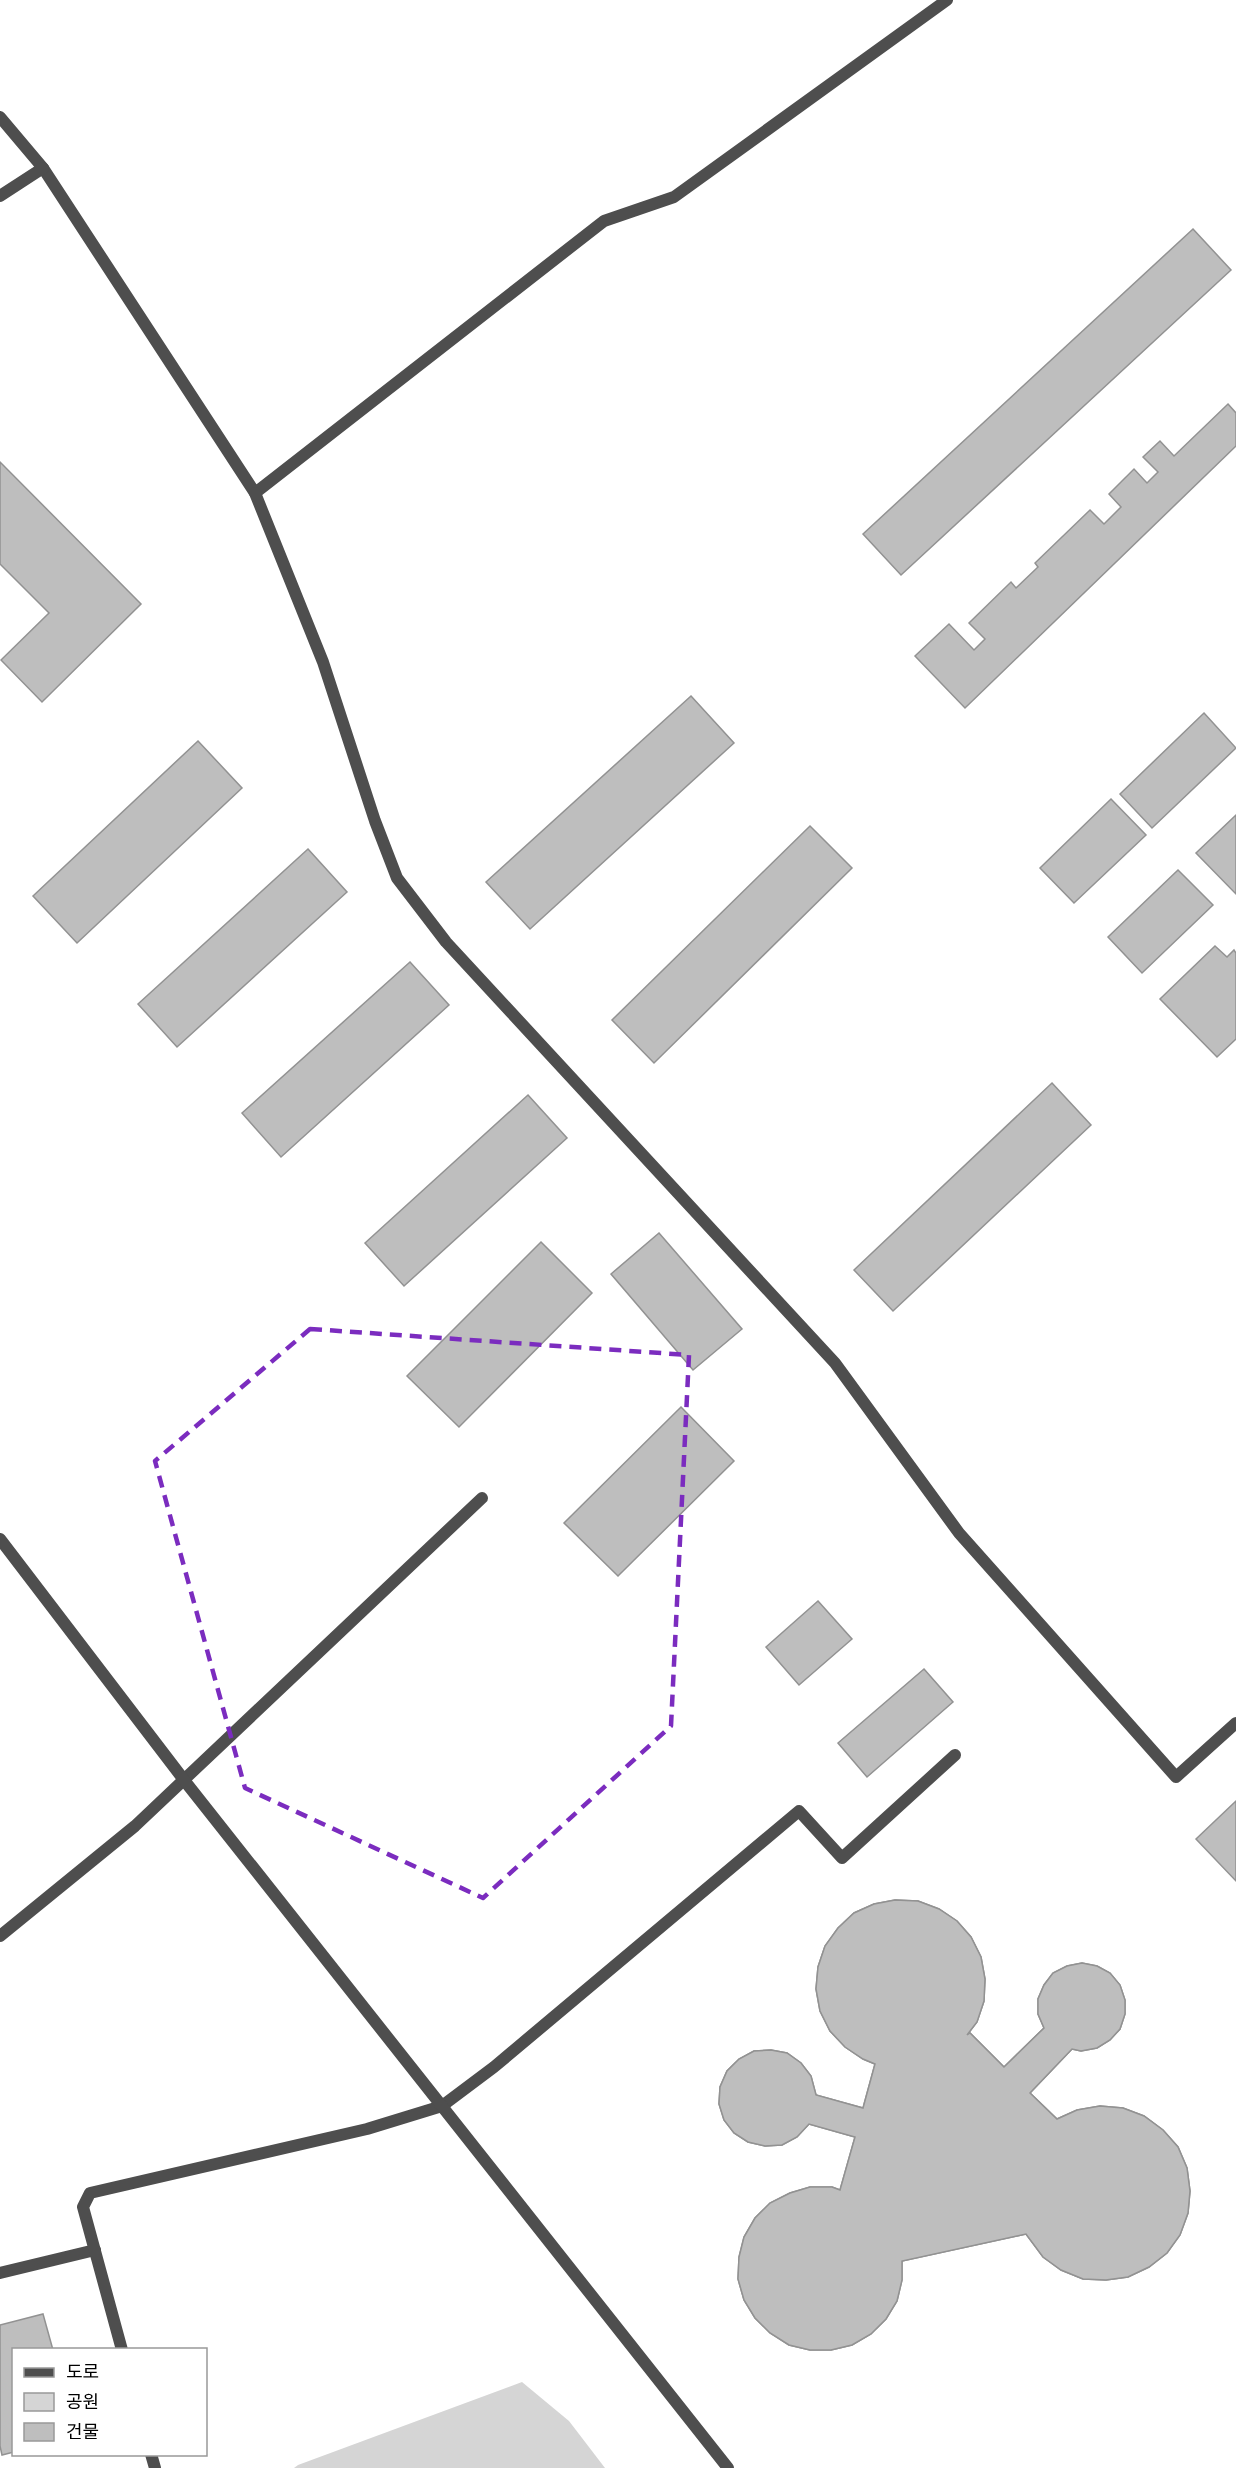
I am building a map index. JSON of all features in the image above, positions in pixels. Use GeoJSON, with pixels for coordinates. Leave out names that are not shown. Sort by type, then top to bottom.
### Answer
{"type":"FeatureCollection","features":[{"type":"Feature","properties":{"kind":"street"},"geometry":{"type":"LineString","coordinates":[[255,493],[604,221],[675,197],[946,0]]}},
{"type":"Feature","properties":{"kind":"street"},"geometry":{"type":"LineString","coordinates":[[0,117],[43,168],[255,493],[323,662],[375,821],[397,878],[446,942],[835,1363],[959,1533],[1176,1777],[1236,1723]]}},
{"type":"Feature","properties":{"kind":"street"},"geometry":{"type":"LineString","coordinates":[[0,196],[43,168]]}},
{"type":"Feature","properties":{"kind":"street"},"geometry":{"type":"LineString","coordinates":[[0,1936],[135,1826],[482,1498]]}},
{"type":"Feature","properties":{"kind":"street"},"geometry":{"type":"LineString","coordinates":[[0,1539],[184,1780],[728,2468]]}},
{"type":"Feature","properties":{"kind":"street"},"geometry":{"type":"LineString","coordinates":[[122,2348],[82,2207],[90,2193],[367,2129],[442,2106],[494,2067],[799,1811],[842,1858],[955,1755]]}},
{"type":"Feature","properties":{"kind":"street"},"geometry":{"type":"LineString","coordinates":[[0,2273],[95,2250]]}},
{"type":"Feature","properties":{"kind":"highlighted area"},"geometry":{"type":"Polygon","coordinates":[[[310,1329],[689,1355],[671,1726],[483,1898],[245,1788],[155,1461],[310,1329]]]}},
{"type":"Feature","properties":{"kind":"green space"},"geometry":{"type":"Polygon","coordinates":[[[522,2382],[569,2421],[605,2468],[294,2468],[298,2465],[522,2382]]]}},
{"type":"Feature","properties":{"kind":"building"},"geometry":{"type":"Polygon","coordinates":[[[1193,229],[1231,270],[901,575],[863,534],[1193,229]]]}},
{"type":"Feature","properties":{"kind":"building"},"geometry":{"type":"Polygon","coordinates":[[[1228,404],[1236,413],[1236,446],[965,708],[915,656],[949,624],[974,650],[985,639],[969,623],[1011,582],[1016,588],[1038,567],[1035,563],[1090,510],[1104,524],[1121,507],[1109,494],[1134,469],[1147,483],[1158,472],[1143,457],[1160,441],[1174,456],[1228,404]]]}},
{"type":"Feature","properties":{"kind":"building"},"geometry":{"type":"Polygon","coordinates":[[[0,462],[141,604],[42,702],[1,660],[49,613],[0,564],[0,462]]]}},
{"type":"Feature","properties":{"kind":"building"},"geometry":{"type":"Polygon","coordinates":[[[691,696],[734,743],[530,929],[486,882],[691,696]]]}},
{"type":"Feature","properties":{"kind":"building"},"geometry":{"type":"Polygon","coordinates":[[[1204,713],[1236,748],[1152,828],[1120,794],[1204,713]]]}},
{"type":"Feature","properties":{"kind":"building"},"geometry":{"type":"Polygon","coordinates":[[[198,741],[242,788],[77,943],[33,896],[198,741]]]}},
{"type":"Feature","properties":{"kind":"building"},"geometry":{"type":"Polygon","coordinates":[[[1111,799],[1146,835],[1074,903],[1040,868],[1111,799]]]}},
{"type":"Feature","properties":{"kind":"building"},"geometry":{"type":"Polygon","coordinates":[[[1236,815],[1236,894],[1196,853],[1236,815]]]}},
{"type":"Feature","properties":{"kind":"building"},"geometry":{"type":"Polygon","coordinates":[[[810,826],[852,868],[654,1063],[612,1020],[810,826]]]}},
{"type":"Feature","properties":{"kind":"building"},"geometry":{"type":"Polygon","coordinates":[[[308,849],[347,892],[177,1047],[138,1004],[308,849]]]}},
{"type":"Feature","properties":{"kind":"building"},"geometry":{"type":"Polygon","coordinates":[[[1178,870],[1213,905],[1142,973],[1108,937],[1178,870]]]}},
{"type":"Feature","properties":{"kind":"building"},"geometry":{"type":"Polygon","coordinates":[[[1215,946],[1227,957],[1234,950],[1236,953],[1236,1039],[1217,1057],[1160,999],[1215,946]]]}},
{"type":"Feature","properties":{"kind":"building"},"geometry":{"type":"Polygon","coordinates":[[[410,962],[449,1005],[281,1157],[242,1113],[410,962]]]}},
{"type":"Feature","properties":{"kind":"building"},"geometry":{"type":"Polygon","coordinates":[[[1052,1083],[1091,1125],[893,1311],[854,1270],[1052,1083]]]}},
{"type":"Feature","properties":{"kind":"building"},"geometry":{"type":"Polygon","coordinates":[[[528,1095],[567,1138],[404,1286],[365,1243],[528,1095]]]}},
{"type":"Feature","properties":{"kind":"building"},"geometry":{"type":"Polygon","coordinates":[[[659,1233],[742,1329],[693,1370],[611,1274],[659,1233]]]}},
{"type":"Feature","properties":{"kind":"building"},"geometry":{"type":"Polygon","coordinates":[[[541,1242],[592,1293],[459,1427],[407,1376],[541,1242]]]}},
{"type":"Feature","properties":{"kind":"building"},"geometry":{"type":"Polygon","coordinates":[[[681,1407],[734,1461],[618,1576],[564,1523],[681,1407]]]}},
{"type":"Feature","properties":{"kind":"building"},"geometry":{"type":"Polygon","coordinates":[[[818,1601],[852,1639],[799,1685],[766,1647],[818,1601]]]}},
{"type":"Feature","properties":{"kind":"building"},"geometry":{"type":"Polygon","coordinates":[[[924,1669],[953,1702],[867,1777],[838,1743],[924,1669]]]}},
{"type":"Feature","properties":{"kind":"building"},"geometry":{"type":"Polygon","coordinates":[[[1236,1801],[1236,1881],[1196,1839],[1236,1801]]]}},
{"type":"Feature","properties":{"kind":"building"},"geometry":{"type":"Polygon","coordinates":[[[895,1900],[918,1901],[939,1909],[957,1921],[971,1937],[981,1957],[985,1979],[984,2001],[977,2022],[967,2035],[970,2033],[1004,2067],[1044,2028],[1038,2014],[1038,1999],[1053,1973],[1067,1966],[1082,1963],[1097,1966],[1110,1973],[1120,1985],[1125,2000],[1125,2014],[1120,2029],[1110,2040],[1097,2048],[1081,2051],[1072,2049],[1030,2093],[1057,2119],[1077,2110],[1100,2106],[1123,2108],[1144,2116],[1163,2130],[1178,2147],[1187,2168],[1190,2191],[1188,2213],[1180,2235],[1167,2253],[1149,2267],[1128,2277],[1106,2280],[1083,2279],[1061,2270],[1043,2257],[1026,2234],[902,2261],[902,2280],[897,2301],[886,2319],[871,2334],[852,2345],[831,2350],[810,2350],[789,2345],[770,2333],[755,2318],[744,2300],[738,2279],[739,2257],[744,2237],[755,2218],[770,2203],[790,2193],[810,2187],[832,2187],[840,2190],[855,2137],[809,2124],[797,2137],[782,2145],[765,2146],[748,2142],[734,2133],[724,2120],[719,2104],[720,2087],[727,2071],[739,2059],[754,2051],[771,2050],[787,2053],[801,2063],[811,2076],[816,2095],[863,2108],[875,2064],[845,2047],[830,2031],[820,2011],[816,1989],[818,1967],[825,1946],[838,1928],[854,1913],[874,1904],[895,1900]],[[954,2049],[928,2064],[905,2068],[867,2202],[886,2219],[896,2235],[1017,2209],[1015,2196],[1017,2173],[1026,2152],[1039,2133],[954,2049]]]}},
{"type":"Feature","properties":{"kind":"building"},"geometry":{"type":"Polygon","coordinates":[[[895,1900],[918,1901],[939,1909],[957,1921],[971,1937],[981,1957],[985,1979],[984,2001],[977,2022],[967,2035],[970,2033],[1004,2067],[1044,2028],[1038,2014],[1038,1999],[1053,1973],[1067,1966],[1082,1963],[1097,1966],[1110,1973],[1120,1985],[1125,2000],[1125,2014],[1120,2029],[1110,2040],[1097,2048],[1081,2051],[1072,2049],[1030,2093],[1057,2119],[1077,2110],[1100,2106],[1123,2108],[1144,2116],[1163,2130],[1178,2147],[1187,2168],[1190,2191],[1188,2213],[1180,2235],[1167,2253],[1149,2267],[1128,2277],[1106,2280],[1083,2279],[1061,2270],[1043,2257],[1026,2234],[902,2261],[902,2280],[897,2301],[886,2319],[871,2334],[852,2345],[831,2350],[810,2350],[789,2345],[770,2333],[755,2318],[744,2300],[738,2279],[739,2257],[744,2237],[755,2218],[770,2203],[790,2193],[810,2187],[832,2187],[840,2190],[855,2137],[809,2124],[797,2137],[782,2145],[765,2146],[748,2142],[734,2133],[724,2120],[719,2104],[720,2087],[727,2071],[739,2059],[754,2051],[771,2050],[787,2053],[801,2063],[811,2076],[816,2095],[863,2108],[875,2064],[845,2047],[830,2031],[820,2011],[816,1989],[818,1967],[825,1946],[838,1928],[854,1913],[874,1904],[895,1900]]]}},
{"type":"Feature","properties":{"kind":"building"},"geometry":{"type":"Polygon","coordinates":[[[43,2314],[52,2348],[12,2348],[12,2452],[2,2455],[0,2446],[0,2325],[43,2314]]]}}]}
